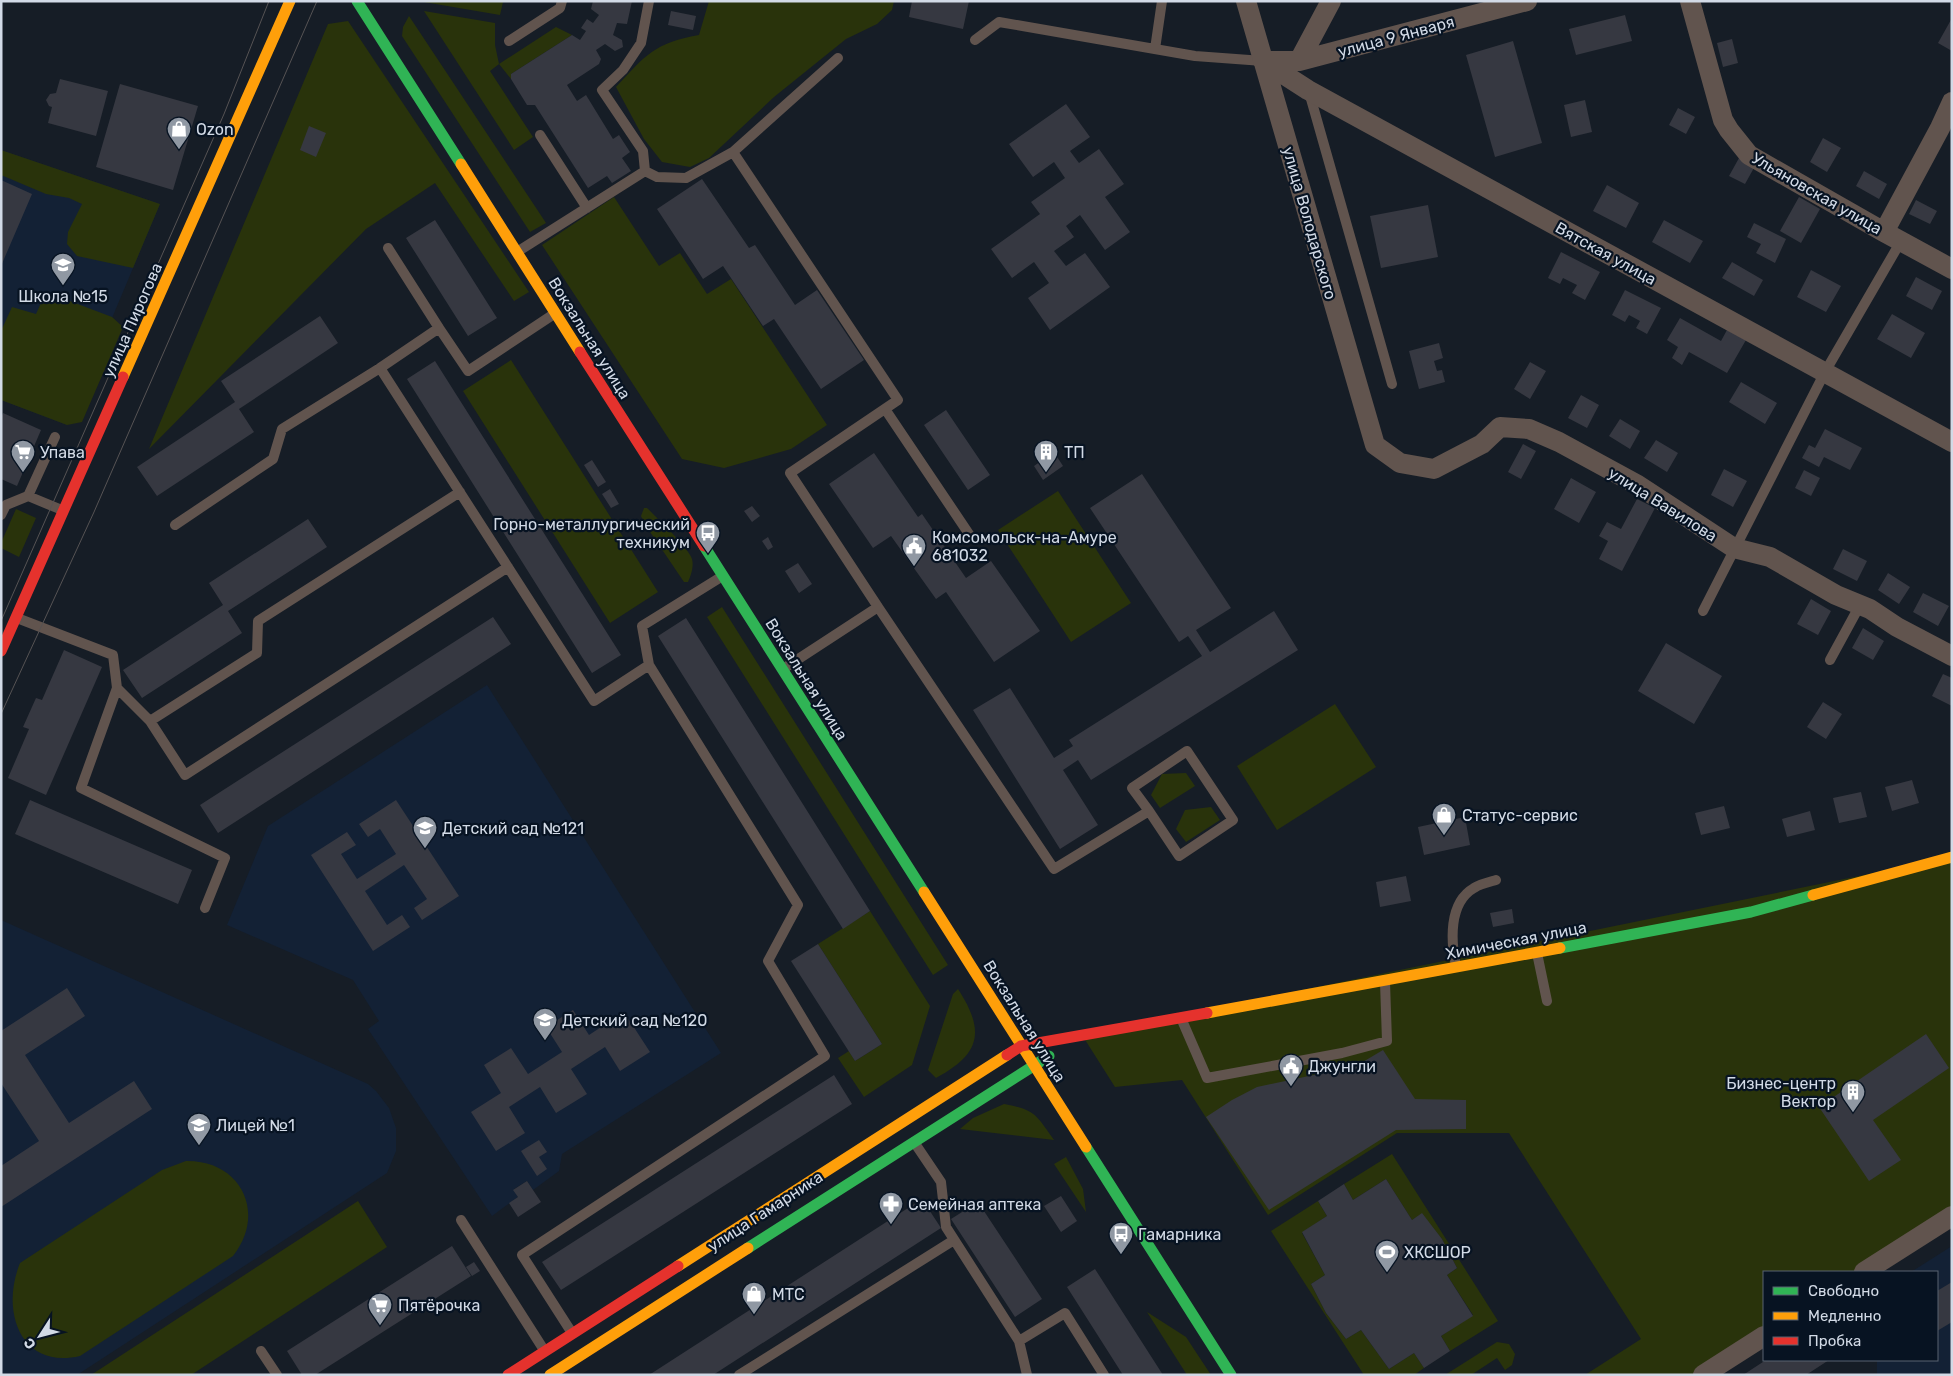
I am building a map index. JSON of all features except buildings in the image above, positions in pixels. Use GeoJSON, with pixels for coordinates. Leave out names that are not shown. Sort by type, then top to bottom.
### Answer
{"type":"FeatureCollection","features":[{"type":"Feature","properties":{"kind":"main road","name":"улица Пирогова"},"geometry":{"type":"LineString","coordinates":[[1,651],[239,120],[290,1]]}},
{"type":"Feature","properties":{"kind":"main road","name":"Вокзальная улица"},"geometry":{"type":"LineString","coordinates":[[358,5],[1231,1375]]}},
{"type":"Feature","properties":{"kind":"main road","name":"Химическая улица"},"geometry":{"type":"LineString","coordinates":[[1021,1046],[1457,968],[1751,912],[1952,857]]}},
{"type":"Feature","properties":{"kind":"main road","name":"Химическая улица"},"geometry":{"type":"LineString","coordinates":[[1034,1066],[1082,1035]]}},
{"type":"Feature","properties":{"kind":"main road","name":"улица Гамарника"},"geometry":{"type":"LineString","coordinates":[[555,1362],[579,1343],[902,1123],[1021,1046]]}},
{"type":"Feature","properties":{"kind":"main road","name":"улица Гамарника"},"geometry":{"type":"LineString","coordinates":[[508,1375],[555,1362],[579,1343],[915,1142],[1034,1066]]}},
{"type":"Feature","properties":{"kind":"street","name":"улица Володарского"},"geometry":{"type":"LineString","coordinates":[[1246,1],[1374,445]]}},
{"type":"Feature","properties":{"kind":"street"},"geometry":{"type":"LineString","coordinates":[[1299,61],[1331,1]]}},
{"type":"Feature","properties":{"kind":"street","name":"улица 9 Января"},"geometry":{"type":"LineString","coordinates":[[1263,61],[1299,61],[1527,1]]}},
{"type":"Feature","properties":{"kind":"street","name":"Ульяновская улица"},"geometry":{"type":"LineString","coordinates":[[1690,1],[1723,120],[1749,155],[1952,269]]}},
{"type":"Feature","properties":{"kind":"street","name":"Вятская улица"},"geometry":{"type":"LineString","coordinates":[[1263,61],[1308,90],[1952,442]]}},
{"type":"Feature","properties":{"kind":"street"},"geometry":{"type":"LineString","coordinates":[[1892,237],[1952,102]]}},
{"type":"Feature","properties":{"kind":"street","name":"улица Вавилова"},"geometry":{"type":"LineString","coordinates":[[1374,445],[1400,463],[1434,469],[1482,444],[1500,427],[1529,429],[1568,447],[1638,485],[1734,548],[1770,557],[1836,595],[1860,605],[1952,656]]}},
{"type":"Feature","properties":{"kind":"street"},"geometry":{"type":"LineString","coordinates":[[1866,1271],[1952,1216]]}},
{"type":"Feature","properties":{"kind":"street"},"geometry":{"type":"LineString","coordinates":[[1703,1375],[1763,1337]]}},
{"type":"Feature","properties":{"kind":"lane"},"geometry":{"type":"LineString","coordinates":[[509,41],[560,8],[562,1]]}},
{"type":"Feature","properties":{"kind":"lane"},"geometry":{"type":"LineString","coordinates":[[645,171],[643,150],[602,90],[623,70],[641,43],[649,1]]}},
{"type":"Feature","properties":{"kind":"lane"},"geometry":{"type":"LineString","coordinates":[[1155,49],[1162,1]]}},
{"type":"Feature","properties":{"kind":"lane"},"geometry":{"type":"LineString","coordinates":[[975,40],[999,22],[1195,56],[1263,61]]}},
{"type":"Feature","properties":{"kind":"lane"},"geometry":{"type":"LineString","coordinates":[[645,171],[656,177],[686,178],[733,152],[838,58]]}},
{"type":"Feature","properties":{"kind":"lane"},"geometry":{"type":"LineString","coordinates":[[1308,90],[1392,384]]}},
{"type":"Feature","properties":{"kind":"lane"},"geometry":{"type":"LineString","coordinates":[[224,114],[239,120]]}},
{"type":"Feature","properties":{"kind":"lane"},"geometry":{"type":"LineString","coordinates":[[540,135],[587,208]]}},
{"type":"Feature","properties":{"kind":"lane"},"geometry":{"type":"LineString","coordinates":[[733,152],[898,400],[790,473],[1054,869],[1149,811]]}},
{"type":"Feature","properties":{"kind":"lane"},"geometry":{"type":"LineString","coordinates":[[516,253],[645,171]]}},
{"type":"Feature","properties":{"kind":"lane"},"geometry":{"type":"LineString","coordinates":[[1703,611],[1826,372],[1892,237]]}},
{"type":"Feature","properties":{"kind":"lane"},"geometry":{"type":"LineString","coordinates":[[388,248],[468,371],[555,313]]}},
{"type":"Feature","properties":{"kind":"lane"},"geometry":{"type":"LineString","coordinates":[[175,525],[273,459],[282,429],[380,368],[439,328]]}},
{"type":"Feature","properties":{"kind":"lane"},"geometry":{"type":"LineString","coordinates":[[380,368],[594,701],[649,665]]}},
{"type":"Feature","properties":{"kind":"lane"},"geometry":{"type":"LineString","coordinates":[[885,409],[969,534]]}},
{"type":"Feature","properties":{"kind":"lane"},"geometry":{"type":"LineString","coordinates":[[1,515],[6,505],[28,496],[55,437]]}},
{"type":"Feature","properties":{"kind":"lane"},"geometry":{"type":"LineString","coordinates":[[150,721],[257,653],[258,621],[460,492]]}},
{"type":"Feature","properties":{"kind":"lane"},"geometry":{"type":"LineString","coordinates":[[28,496],[64,510]]}},
{"type":"Feature","properties":{"kind":"lane"},"geometry":{"type":"LineString","coordinates":[[117,688],[150,721],[185,775],[508,567]]}},
{"type":"Feature","properties":{"kind":"lane"},"geometry":{"type":"LineString","coordinates":[[579,1343],[522,1255],[825,1056],[768,961],[798,904],[649,665],[642,626],[722,576]]}},
{"type":"Feature","properties":{"kind":"lane"},"geometry":{"type":"LineString","coordinates":[[1830,660],[1860,605]]}},
{"type":"Feature","properties":{"kind":"lane"},"geometry":{"type":"LineString","coordinates":[[782,670],[878,607]]}},
{"type":"Feature","properties":{"kind":"lane"},"geometry":{"type":"LineString","coordinates":[[16,618],[113,655],[117,688],[81,788],[225,858],[205,908]]}},
{"type":"Feature","properties":{"kind":"lane"},"geometry":{"type":"LineString","coordinates":[[1186,751],[1233,820],[1179,856],[1149,811],[1132,788],[1186,751]]}},
{"type":"Feature","properties":{"kind":"lane"},"geometry":{"type":"LineString","coordinates":[[1457,968],[1451,944],[1456,912],[1462,899],[1473,888],[1496,880]]}},
{"type":"Feature","properties":{"kind":"lane"},"geometry":{"type":"LineString","coordinates":[[1538,953],[1547,1001]]}},
{"type":"Feature","properties":{"kind":"lane"},"geometry":{"type":"LineString","coordinates":[[1180,1018],[1206,1078],[1342,1053],[1387,1041],[1385,981]]}},
{"type":"Feature","properties":{"kind":"lane"},"geometry":{"type":"LineString","coordinates":[[902,1123],[941,1182],[946,1227],[1019,1341],[1027,1375]]}},
{"type":"Feature","properties":{"kind":"lane"},"geometry":{"type":"LineString","coordinates":[[460,1220],[555,1362]]}},
{"type":"Feature","properties":{"kind":"lane"},"geometry":{"type":"LineString","coordinates":[[739,1375],[954,1240]]}},
{"type":"Feature","properties":{"kind":"lane"},"geometry":{"type":"LineString","coordinates":[[1019,1341],[1065,1313],[1104,1375]]}},
{"type":"Feature","properties":{"kind":"lane"},"geometry":{"type":"LineString","coordinates":[[261,1351],[277,1375]]}},
{"type":"Feature","properties":{"kind":"shaded area","name":"Школа №15"},"geometry":{"type":"Polygon","coordinates":[[[1,150],[160,204],[67,425],[1,400],[1,150]]]}},
{"type":"Feature","properties":{"kind":"shaded area"},"geometry":{"type":"Polygon","coordinates":[[[487,685],[721,1053],[562,1154],[559,1171],[533,1190],[527,1181],[514,1189],[518,1197],[492,1216],[368,1029],[379,1021],[353,980],[227,925],[268,826],[487,685]]]}},
{"type":"Feature","properties":{"kind":"shaded area","name":"Лицей №1"},"geometry":{"type":"Polygon","coordinates":[[[1,920],[368,1084],[389,1108],[396,1128],[396,1151],[387,1173],[77,1375],[1,1375],[1,920]]]}},
{"type":"Feature","properties":{"kind":"shaded area"},"geometry":{"type":"Polygon","coordinates":[[[1952,1246],[1952,1375],[1877,1375],[1877,1361],[1938,1361],[1938,1271],[1913,1271],[1952,1246]]]}},
{"type":"Feature","properties":{"kind":"green space"},"geometry":{"type":"Polygon","coordinates":[[[418,1],[502,1],[503,2],[500,15],[418,1]]]}},
{"type":"Feature","properties":{"kind":"green space"},"geometry":{"type":"Polygon","coordinates":[[[709,1],[894,1],[892,10],[877,24],[846,39],[774,97],[709,158],[690,167],[662,162],[644,139],[616,87],[635,66],[652,52],[671,42],[699,35],[709,1]]]}},
{"type":"Feature","properties":{"kind":"green space"},"geometry":{"type":"Polygon","coordinates":[[[424,11],[495,23],[495,45],[499,64],[490,71],[533,137],[514,150],[424,11]]]}},
{"type":"Feature","properties":{"kind":"green space"},"geometry":{"type":"Polygon","coordinates":[[[409,16],[546,223],[530,232],[402,36],[403,27],[409,16]]]}},
{"type":"Feature","properties":{"kind":"green space"},"geometry":{"type":"Polygon","coordinates":[[[348,21],[529,292],[514,301],[435,183],[366,229],[149,449],[328,24],[348,21]]]}},
{"type":"Feature","properties":{"kind":"green space"},"geometry":{"type":"Polygon","coordinates":[[[556,27],[572,35],[511,74],[511,79],[499,64],[556,27]]]}},
{"type":"Feature","properties":{"kind":"green space"},"geometry":{"type":"Polygon","coordinates":[[[1,150],[160,204],[133,268],[77,256],[67,244],[68,232],[82,204],[69,198],[46,194],[1,175],[1,150]]]}},
{"type":"Feature","properties":{"kind":"green space"},"geometry":{"type":"Polygon","coordinates":[[[614,197],[659,266],[680,253],[707,294],[731,279],[827,425],[791,449],[724,468],[682,459],[542,245],[614,197]]]}},
{"type":"Feature","properties":{"kind":"green space"},"geometry":{"type":"Polygon","coordinates":[[[46,292],[112,317],[123,327],[82,422],[67,425],[1,400],[1,331],[12,307],[36,314],[46,292]]]}},
{"type":"Feature","properties":{"kind":"green space"},"geometry":{"type":"Polygon","coordinates":[[[511,360],[658,592],[610,623],[463,391],[511,360]]]}},
{"type":"Feature","properties":{"kind":"green space"},"geometry":{"type":"Polygon","coordinates":[[[1058,491],[1131,603],[1071,642],[998,530],[1058,491]]]}},
{"type":"Feature","properties":{"kind":"green space"},"geometry":{"type":"Polygon","coordinates":[[[644,508],[647,508],[665,525],[679,540],[692,559],[693,565],[688,582],[684,582],[644,523],[641,516],[644,508]]]}},
{"type":"Feature","properties":{"kind":"green space"},"geometry":{"type":"Polygon","coordinates":[[[16,509],[36,518],[19,557],[1,548],[1,543],[16,509]]]}},
{"type":"Feature","properties":{"kind":"green space"},"geometry":{"type":"Polygon","coordinates":[[[722,607],[948,965],[933,975],[707,617],[722,607]]]}},
{"type":"Feature","properties":{"kind":"green space"},"geometry":{"type":"Polygon","coordinates":[[[1335,704],[1376,767],[1277,830],[1237,766],[1335,704]]]}},
{"type":"Feature","properties":{"kind":"green space"},"geometry":{"type":"Polygon","coordinates":[[[1186,773],[1195,786],[1160,808],[1151,795],[1162,774],[1186,773]]]}},
{"type":"Feature","properties":{"kind":"green space"},"geometry":{"type":"Polygon","coordinates":[[[1211,807],[1220,820],[1186,842],[1176,829],[1185,810],[1211,807]]]}},
{"type":"Feature","properties":{"kind":"green space"},"geometry":{"type":"Polygon","coordinates":[[[1952,857],[1952,1216],[1866,1271],[1763,1271],[1763,1337],[1703,1375],[1585,1375],[1641,1339],[1509,1133],[1397,1133],[1268,1215],[1182,1080],[1115,1087],[1082,1035],[1952,857]]]}},
{"type":"Feature","properties":{"kind":"green space"},"geometry":{"type":"Polygon","coordinates":[[[870,911],[930,1006],[912,1065],[864,1097],[838,1058],[849,1051],[855,1061],[882,1044],[818,944],[870,911]]]}},
{"type":"Feature","properties":{"kind":"green space"},"geometry":{"type":"Polygon","coordinates":[[[958,989],[973,1018],[974,1041],[970,1051],[962,1060],[936,1078],[928,1070],[953,994],[958,989]]]}},
{"type":"Feature","properties":{"kind":"green space"},"geometry":{"type":"Polygon","coordinates":[[[1004,1104],[1029,1111],[1039,1119],[1054,1140],[960,1129],[973,1118],[1004,1104]]]}},
{"type":"Feature","properties":{"kind":"green space"},"geometry":{"type":"Polygon","coordinates":[[[1392,1154],[1498,1321],[1450,1351],[1441,1336],[1473,1315],[1447,1275],[1457,1268],[1442,1239],[1422,1214],[1412,1220],[1386,1179],[1353,1200],[1344,1184],[1392,1154]]]}},
{"type":"Feature","properties":{"kind":"green space"},"geometry":{"type":"Polygon","coordinates":[[[1066,1157],[1083,1189],[1086,1212],[1054,1164],[1066,1157]]]}},
{"type":"Feature","properties":{"kind":"green space"},"geometry":{"type":"Polygon","coordinates":[[[186,1161],[205,1163],[221,1169],[234,1179],[243,1192],[248,1207],[248,1223],[243,1240],[233,1256],[80,1356],[60,1358],[43,1354],[30,1346],[20,1333],[15,1318],[14,1282],[20,1263],[162,1170],[186,1161]]]}},
{"type":"Feature","properties":{"kind":"green space"},"geometry":{"type":"Polygon","coordinates":[[[358,1201],[387,1247],[191,1375],[91,1375],[358,1201]]]}},
{"type":"Feature","properties":{"kind":"green space"},"geometry":{"type":"Polygon","coordinates":[[[1318,1201],[1327,1216],[1302,1233],[1325,1275],[1311,1284],[1326,1313],[1346,1339],[1361,1330],[1389,1369],[1414,1353],[1424,1368],[1414,1375],[1364,1375],[1271,1231],[1318,1201]]]}},
{"type":"Feature","properties":{"kind":"green space"},"geometry":{"type":"Polygon","coordinates":[[[1147,1312],[1186,1337],[1211,1375],[1187,1375],[1147,1312]]]}},
{"type":"Feature","properties":{"kind":"green space"},"geometry":{"type":"Polygon","coordinates":[[[1497,1342],[1509,1344],[1515,1354],[1512,1365],[1505,1370],[1497,1358],[1471,1375],[1445,1375],[1497,1342]]]}},
{"type":"Feature","properties":{"kind":"tram line"},"geometry":{"type":"LineString","coordinates":[[1,621],[224,114],[269,1]]}},
{"type":"Feature","properties":{"kind":"tram line"},"geometry":{"type":"LineString","coordinates":[[1,714],[94,512],[317,1]]}},
{"type":"Feature","properties":{"kind":"traffic: fast"},"geometry":{"type":"LineString","coordinates":[[357,1],[461,164]]}},
{"type":"Feature","properties":{"kind":"traffic: fast"},"geometry":{"type":"LineString","coordinates":[[704,546],[924,892]]}},
{"type":"Feature","properties":{"kind":"traffic: fast"},"geometry":{"type":"LineString","coordinates":[[1560,948],[1751,912],[1813,895]]}},
{"type":"Feature","properties":{"kind":"traffic: fast"},"geometry":{"type":"LineString","coordinates":[[748,1248],[1049,1056]]}},
{"type":"Feature","properties":{"kind":"traffic: fast"},"geometry":{"type":"LineString","coordinates":[[1086,1147],[1231,1375]]}},
{"type":"Feature","properties":{"kind":"traffic: slow"},"geometry":{"type":"LineString","coordinates":[[123,377],[290,1]]}},
{"type":"Feature","properties":{"kind":"traffic: slow"},"geometry":{"type":"LineString","coordinates":[[461,164],[580,352]]}},
{"type":"Feature","properties":{"kind":"traffic: slow"},"geometry":{"type":"LineString","coordinates":[[1813,895],[1952,857]]}},
{"type":"Feature","properties":{"kind":"traffic: slow"},"geometry":{"type":"LineString","coordinates":[[924,892],[1086,1147]]}},
{"type":"Feature","properties":{"kind":"traffic: slow"},"geometry":{"type":"LineString","coordinates":[[1207,1013],[1560,948]]}},
{"type":"Feature","properties":{"kind":"traffic: slow"},"geometry":{"type":"LineString","coordinates":[[678,1266],[1007,1055]]}},
{"type":"Feature","properties":{"kind":"traffic: slow"},"geometry":{"type":"LineString","coordinates":[[550,1375],[748,1248]]}},
{"type":"Feature","properties":{"kind":"traffic: jam"},"geometry":{"type":"LineString","coordinates":[[580,352],[704,546]]}},
{"type":"Feature","properties":{"kind":"traffic: jam"},"geometry":{"type":"LineString","coordinates":[[1,651],[123,377]]}},
{"type":"Feature","properties":{"kind":"traffic: jam"},"geometry":{"type":"LineString","coordinates":[[1007,1055],[1021,1046],[1207,1013]]}},
{"type":"Feature","properties":{"kind":"traffic: jam"},"geometry":{"type":"LineString","coordinates":[[508,1375],[678,1266]]}},
{"type":"Feature","properties":{"kind":"place","name":"Ozon"},"geometry":{"type":"Point","coordinates":[179,150]}},
{"type":"Feature","properties":{"kind":"place","name":"Школа №15"},"geometry":{"type":"Point","coordinates":[63,286]}},
{"type":"Feature","properties":{"kind":"place","name":"Упава"},"geometry":{"type":"Point","coordinates":[23,473]}},
{"type":"Feature","properties":{"kind":"place","name":"ТП"},"geometry":{"type":"Point","coordinates":[1046,473]}},
{"type":"Feature","properties":{"kind":"place","name":"Горно-металлургический техникум"},"geometry":{"type":"Point","coordinates":[708,554]}},
{"type":"Feature","properties":{"kind":"place","name":"Комсомольск-на-Амуре 681032"},"geometry":{"type":"Point","coordinates":[914,567]}},
{"type":"Feature","properties":{"kind":"place","name":"Статус-сервис"},"geometry":{"type":"Point","coordinates":[1444,836]}},
{"type":"Feature","properties":{"kind":"place","name":"Детский сад №121"},"geometry":{"type":"Point","coordinates":[425,849]}},
{"type":"Feature","properties":{"kind":"place","name":"Детский сад №120"},"geometry":{"type":"Point","coordinates":[545,1041]}},
{"type":"Feature","properties":{"kind":"place","name":"Джунгли"},"geometry":{"type":"Point","coordinates":[1291,1087]}},
{"type":"Feature","properties":{"kind":"place","name":"Бизнес-центр Вектор"},"geometry":{"type":"Point","coordinates":[1853,1113]}},
{"type":"Feature","properties":{"kind":"place","name":"Лицей №1"},"geometry":{"type":"Point","coordinates":[199,1146]}},
{"type":"Feature","properties":{"kind":"place","name":"Семейная аптека"},"geometry":{"type":"Point","coordinates":[891,1225]}},
{"type":"Feature","properties":{"kind":"place","name":"Гамарника"},"geometry":{"type":"Point","coordinates":[1121,1255]}},
{"type":"Feature","properties":{"kind":"place","name":"ХКСШОР"},"geometry":{"type":"Point","coordinates":[1387,1273]}},
{"type":"Feature","properties":{"kind":"place","name":"МТС"},"geometry":{"type":"Point","coordinates":[754,1315]}},
{"type":"Feature","properties":{"kind":"place","name":"Пятёрочка"},"geometry":{"type":"Point","coordinates":[380,1326]}}]}
